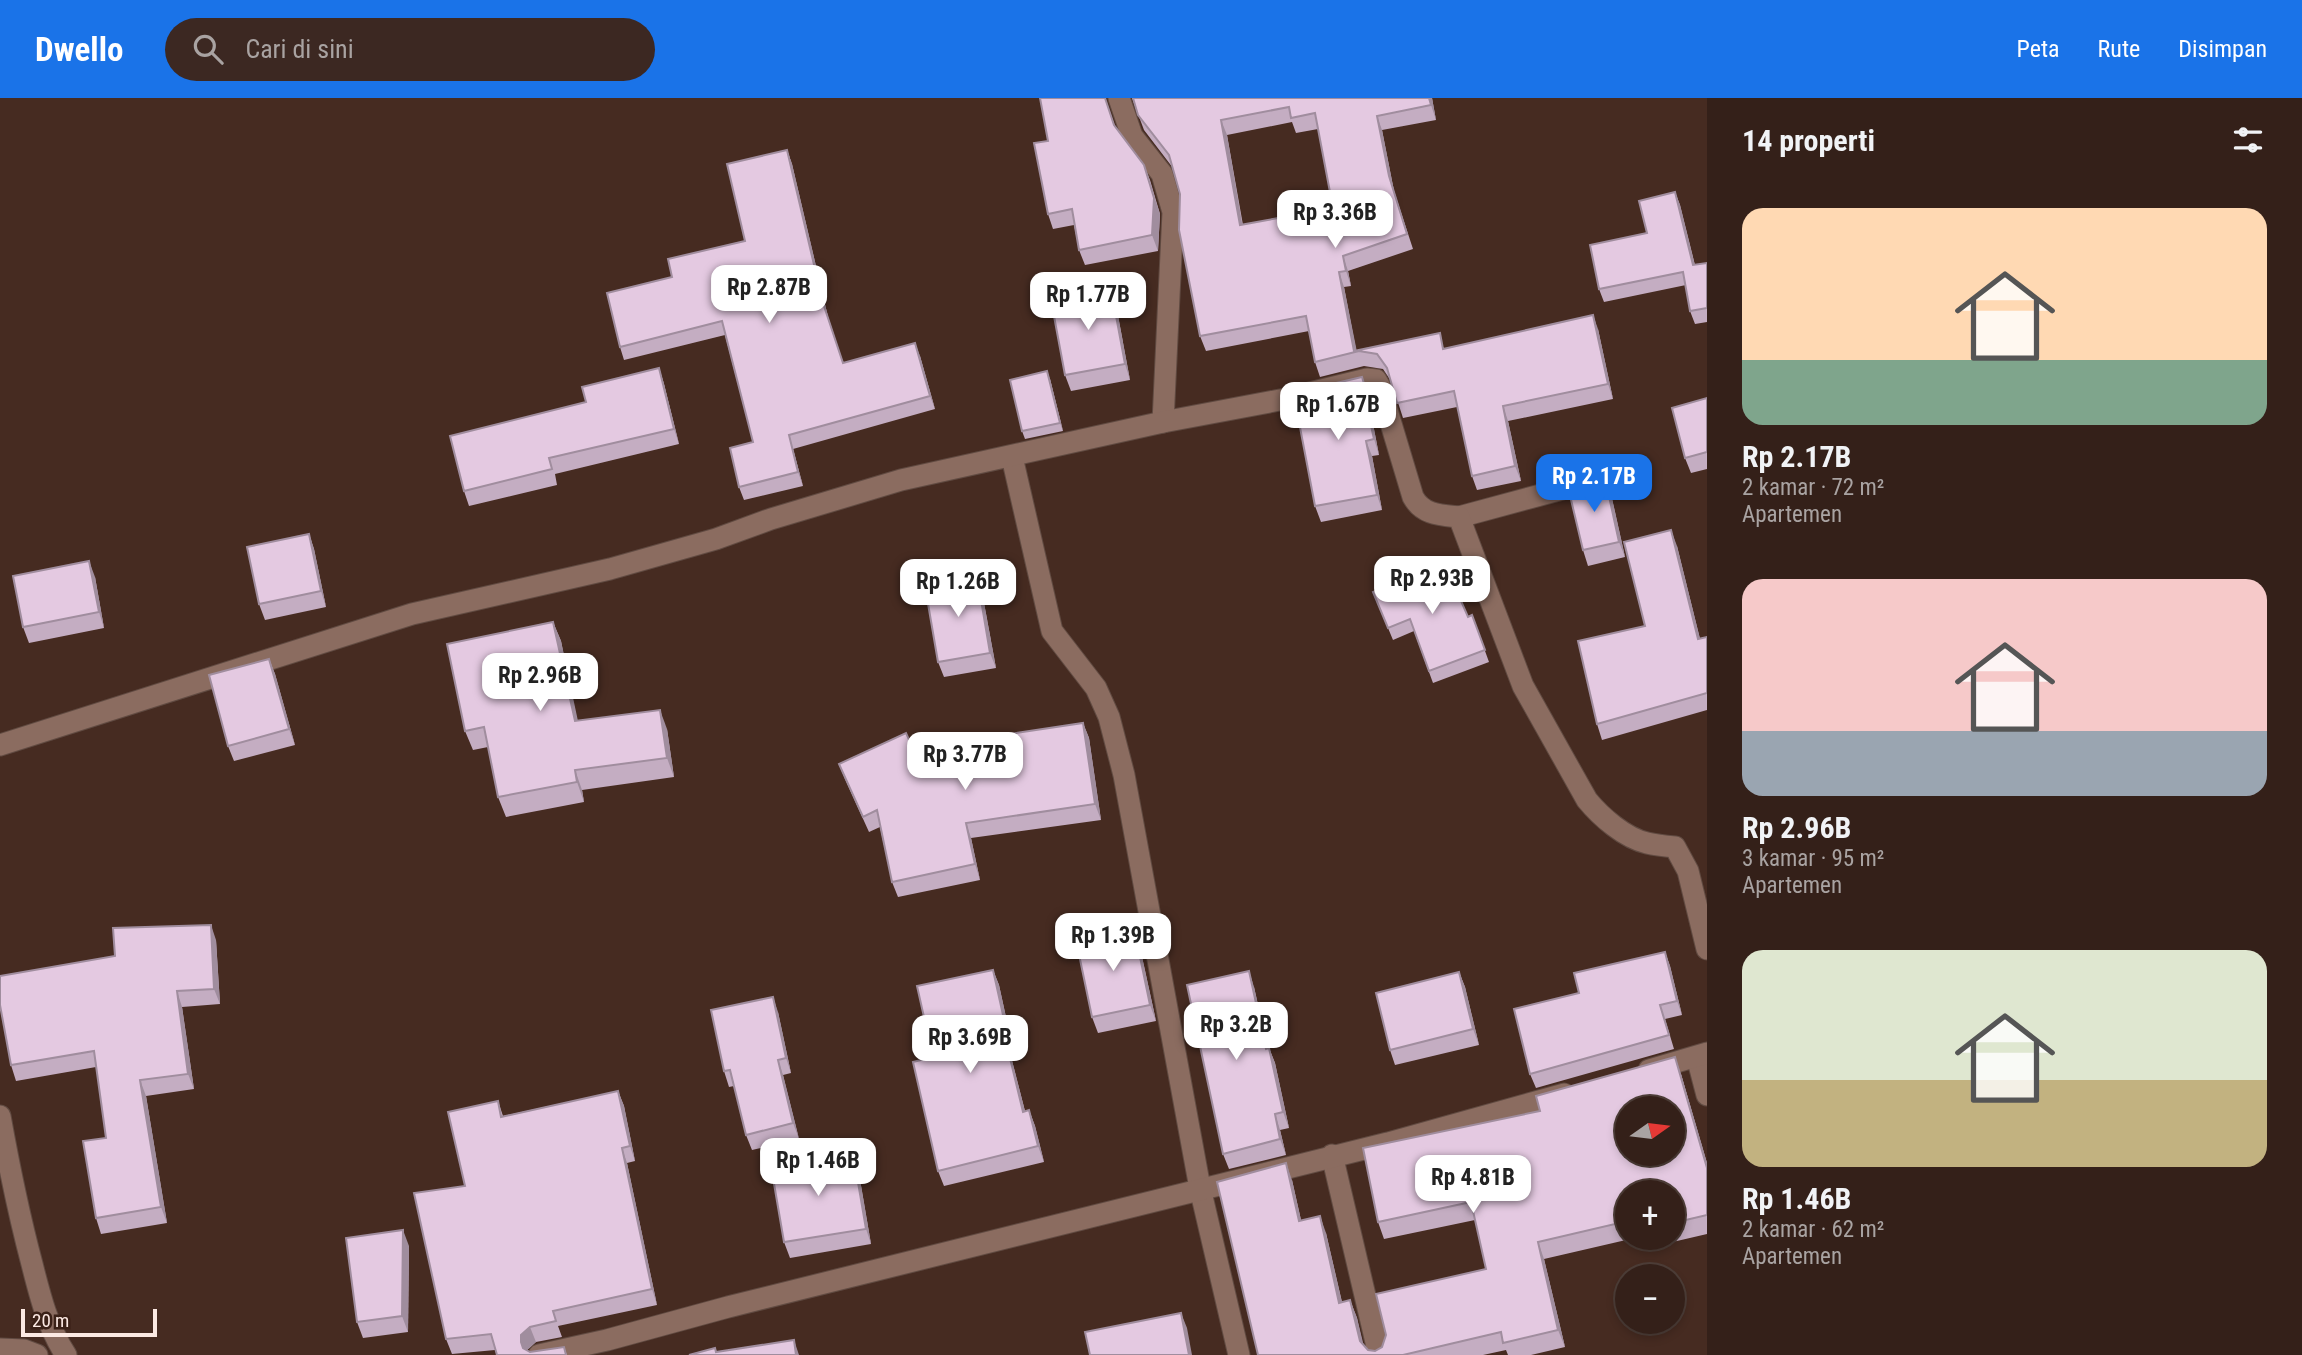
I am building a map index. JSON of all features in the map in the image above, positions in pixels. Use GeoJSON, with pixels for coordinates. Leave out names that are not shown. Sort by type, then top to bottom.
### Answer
{"type":"FeatureCollection","features":[{"type":"Feature","properties":{"kind":"street"},"geometry":{"type":"LineString","coordinates":[[1119,98],[1132,135],[1162,174],[1173,212],[1163,422]]}},
{"type":"Feature","properties":{"kind":"street"},"geometry":{"type":"LineString","coordinates":[[0,745],[412,614],[610,569],[716,539],[878,486],[1367,379],[1376,380],[1380,387],[1413,497],[1418,507],[1434,514],[1459,517],[1633,470]]}},
{"type":"Feature","properties":{"kind":"street"},"geometry":{"type":"LineString","coordinates":[[1012,457],[1052,631],[1096,688],[1109,717],[1124,775],[1200,1188],[1240,1355]]}},
{"type":"Feature","properties":{"kind":"street"},"geometry":{"type":"LineString","coordinates":[[1459,517],[1523,686],[1587,800],[1630,837],[1645,843],[1675,847],[1688,871],[1707,949]]}},
{"type":"Feature","properties":{"kind":"street"},"geometry":{"type":"LineString","coordinates":[[1630,1076],[1702,1055],[1707,1096]]}},
{"type":"Feature","properties":{"kind":"street"},"geometry":{"type":"LineString","coordinates":[[539,1355],[1388,1143],[1590,1087]]}},
{"type":"Feature","properties":{"kind":"street"},"geometry":{"type":"LineString","coordinates":[[0,1116],[16,1204],[38,1291],[54,1338],[66,1355]]}},
{"type":"Feature","properties":{"kind":"street"},"geometry":{"type":"LineString","coordinates":[[1332,1155],[1379,1355]]}},
{"type":"Feature","properties":{"kind":"street"},"geometry":{"type":"LineString","coordinates":[[0,1349],[24,1350],[37,1355]]}},
{"type":"Feature","properties":{"kind":"building"},"geometry":{"type":"Polygon","coordinates":[[[1040,98],[1105,98],[1114,125],[1144,165],[1154,198],[1152,235],[1079,250],[1072,209],[1048,214],[1034,143],[1048,141],[1040,98]]]}},
{"type":"Feature","properties":{"kind":"building"},"geometry":{"type":"Polygon","coordinates":[[[1133,98],[1429,98],[1431,105],[1377,116],[1389,176],[1407,234],[1343,256],[1346,271],[1339,272],[1354,351],[1440,333],[1443,349],[1593,315],[1608,384],[1503,406],[1515,466],[1472,476],[1454,391],[1397,403],[1387,368],[1377,354],[1359,351],[1315,362],[1306,316],[1200,336],[1179,230],[1180,194],[1169,155],[1138,115],[1133,98]],[[1289,107],[1221,120],[1240,225],[1333,208],[1315,113],[1291,118],[1289,107]]]}},
{"type":"Feature","properties":{"kind":"building"},"geometry":{"type":"Polygon","coordinates":[[[787,150],[823,303],[843,363],[915,343],[930,396],[789,435],[798,472],[739,487],[730,448],[753,442],[722,321],[620,347],[607,293],[672,277],[668,259],[745,241],[727,164],[787,150]]]}},
{"type":"Feature","properties":{"kind":"building"},"geometry":{"type":"Polygon","coordinates":[[[1675,192],[1693,265],[1707,263],[1707,308],[1690,311],[1683,272],[1599,289],[1590,245],[1647,233],[1639,201],[1675,192]]]}},
{"type":"Feature","properties":{"kind":"building"},"geometry":{"type":"Polygon","coordinates":[[[1111,289],[1125,364],[1065,375],[1051,300],[1111,289]]]}},
{"type":"Feature","properties":{"kind":"building"},"geometry":{"type":"Polygon","coordinates":[[[659,368],[674,429],[549,458],[552,469],[464,491],[450,436],[586,402],[582,387],[659,368]]]}},
{"type":"Feature","properties":{"kind":"building"},"geometry":{"type":"Polygon","coordinates":[[[1047,371],[1060,423],[1022,431],[1010,380],[1047,371]]]}},
{"type":"Feature","properties":{"kind":"building"},"geometry":{"type":"Polygon","coordinates":[[[1362,377],[1371,407],[1367,408],[1374,439],[1366,441],[1377,495],[1315,506],[1295,401],[1321,395],[1319,387],[1362,377]]]}},
{"type":"Feature","properties":{"kind":"building"},"geometry":{"type":"Polygon","coordinates":[[[1707,398],[1707,452],[1685,458],[1672,408],[1707,398]]]}},
{"type":"Feature","properties":{"kind":"building"},"geometry":{"type":"Polygon","coordinates":[[[1605,478],[1619,542],[1583,550],[1568,487],[1605,478]]]}},
{"type":"Feature","properties":{"kind":"building"},"geometry":{"type":"Polygon","coordinates":[[[1671,530],[1698,639],[1707,637],[1707,693],[1597,724],[1578,641],[1645,626],[1624,542],[1671,530]]]}},
{"type":"Feature","properties":{"kind":"building"},"geometry":{"type":"Polygon","coordinates":[[[309,534],[321,591],[259,604],[247,547],[309,534]]]}},
{"type":"Feature","properties":{"kind":"building"},"geometry":{"type":"Polygon","coordinates":[[[89,561],[99,612],[23,627],[13,576],[89,561]]]}},
{"type":"Feature","properties":{"kind":"building"},"geometry":{"type":"Polygon","coordinates":[[[1444,562],[1468,617],[1472,615],[1485,650],[1429,671],[1410,619],[1388,628],[1373,592],[1444,562]]]}},
{"type":"Feature","properties":{"kind":"building"},"geometry":{"type":"Polygon","coordinates":[[[977,576],[990,653],[938,662],[925,586],[977,576]]]}},
{"type":"Feature","properties":{"kind":"building"},"geometry":{"type":"Polygon","coordinates":[[[553,622],[575,721],[660,710],[667,758],[575,770],[577,782],[498,797],[484,727],[465,731],[447,644],[553,622]]]}},
{"type":"Feature","properties":{"kind":"building"},"geometry":{"type":"Polygon","coordinates":[[[269,659],[289,729],[228,746],[209,675],[269,659]]]}},
{"type":"Feature","properties":{"kind":"building"},"geometry":{"type":"Polygon","coordinates":[[[1083,723],[1095,804],[966,823],[975,864],[892,882],[877,810],[863,817],[839,764],[906,733],[917,757],[1004,739],[1003,735],[1083,723]]]}},
{"type":"Feature","properties":{"kind":"building"},"geometry":{"type":"Polygon","coordinates":[[[211,925],[214,989],[177,991],[188,1074],[140,1080],[161,1207],[96,1218],[83,1141],[106,1138],[94,1051],[11,1065],[0,1005],[0,976],[115,956],[113,928],[211,925]]]}},
{"type":"Feature","properties":{"kind":"building"},"geometry":{"type":"Polygon","coordinates":[[[1134,928],[1150,1005],[1092,1017],[1076,940],[1134,928]]]}},
{"type":"Feature","properties":{"kind":"building"},"geometry":{"type":"Polygon","coordinates":[[[1665,952],[1677,1001],[1660,1005],[1669,1035],[1530,1074],[1514,1009],[1579,993],[1574,973],[1665,952]]]}},
{"type":"Feature","properties":{"kind":"building"},"geometry":{"type":"Polygon","coordinates":[[[993,970],[1005,1024],[1002,1025],[1023,1112],[1029,1110],[1038,1146],[938,1171],[913,1062],[933,1057],[917,986],[993,970]]]}},
{"type":"Feature","properties":{"kind":"building"},"geometry":{"type":"Polygon","coordinates":[[[1249,971],[1283,1112],[1275,1114],[1280,1139],[1223,1154],[1187,985],[1249,971]]]}},
{"type":"Feature","properties":{"kind":"building"},"geometry":{"type":"Polygon","coordinates":[[[1459,972],[1473,1029],[1390,1050],[1376,993],[1459,972]]]}},
{"type":"Feature","properties":{"kind":"building"},"geometry":{"type":"Polygon","coordinates":[[[773,997],[786,1058],[778,1060],[793,1123],[746,1135],[730,1070],[724,1071],[711,1010],[773,997]]]}},
{"type":"Feature","properties":{"kind":"building"},"geometry":{"type":"Polygon","coordinates":[[[1675,1057],[1707,1168],[1707,1215],[1685,1220],[1685,1180],[1615,1180],[1615,1224],[1538,1242],[1558,1330],[1503,1343],[1501,1332],[1403,1355],[1258,1355],[1217,1182],[1286,1163],[1299,1221],[1320,1216],[1339,1303],[1350,1300],[1360,1341],[1368,1350],[1375,1351],[1382,1347],[1386,1335],[1376,1294],[1486,1269],[1471,1202],[1378,1222],[1363,1148],[1540,1111],[1536,1096],[1675,1057]]]}},
{"type":"Feature","properties":{"kind":"building"},"geometry":{"type":"Polygon","coordinates":[[[618,1091],[630,1146],[622,1148],[652,1289],[553,1311],[556,1321],[530,1327],[521,1335],[523,1348],[530,1352],[564,1347],[566,1355],[497,1355],[491,1334],[446,1339],[414,1193],[465,1186],[448,1112],[498,1101],[501,1117],[618,1091]]]}},
{"type":"Feature","properties":{"kind":"building"},"geometry":{"type":"Polygon","coordinates":[[[853,1153],[866,1229],[784,1242],[771,1166],[853,1153]]]}},
{"type":"Feature","properties":{"kind":"building"},"geometry":{"type":"Polygon","coordinates":[[[403,1230],[402,1316],[357,1322],[346,1238],[403,1230]]]}},
{"type":"Feature","properties":{"kind":"building"},"geometry":{"type":"Polygon","coordinates":[[[1181,1313],[1189,1355],[1090,1355],[1085,1332],[1181,1313]]]}},
{"type":"Feature","properties":{"kind":"building"},"geometry":{"type":"Polygon","coordinates":[[[794,1340],[796,1355],[689,1355],[715,1348],[716,1352],[794,1340]]]}}]}
